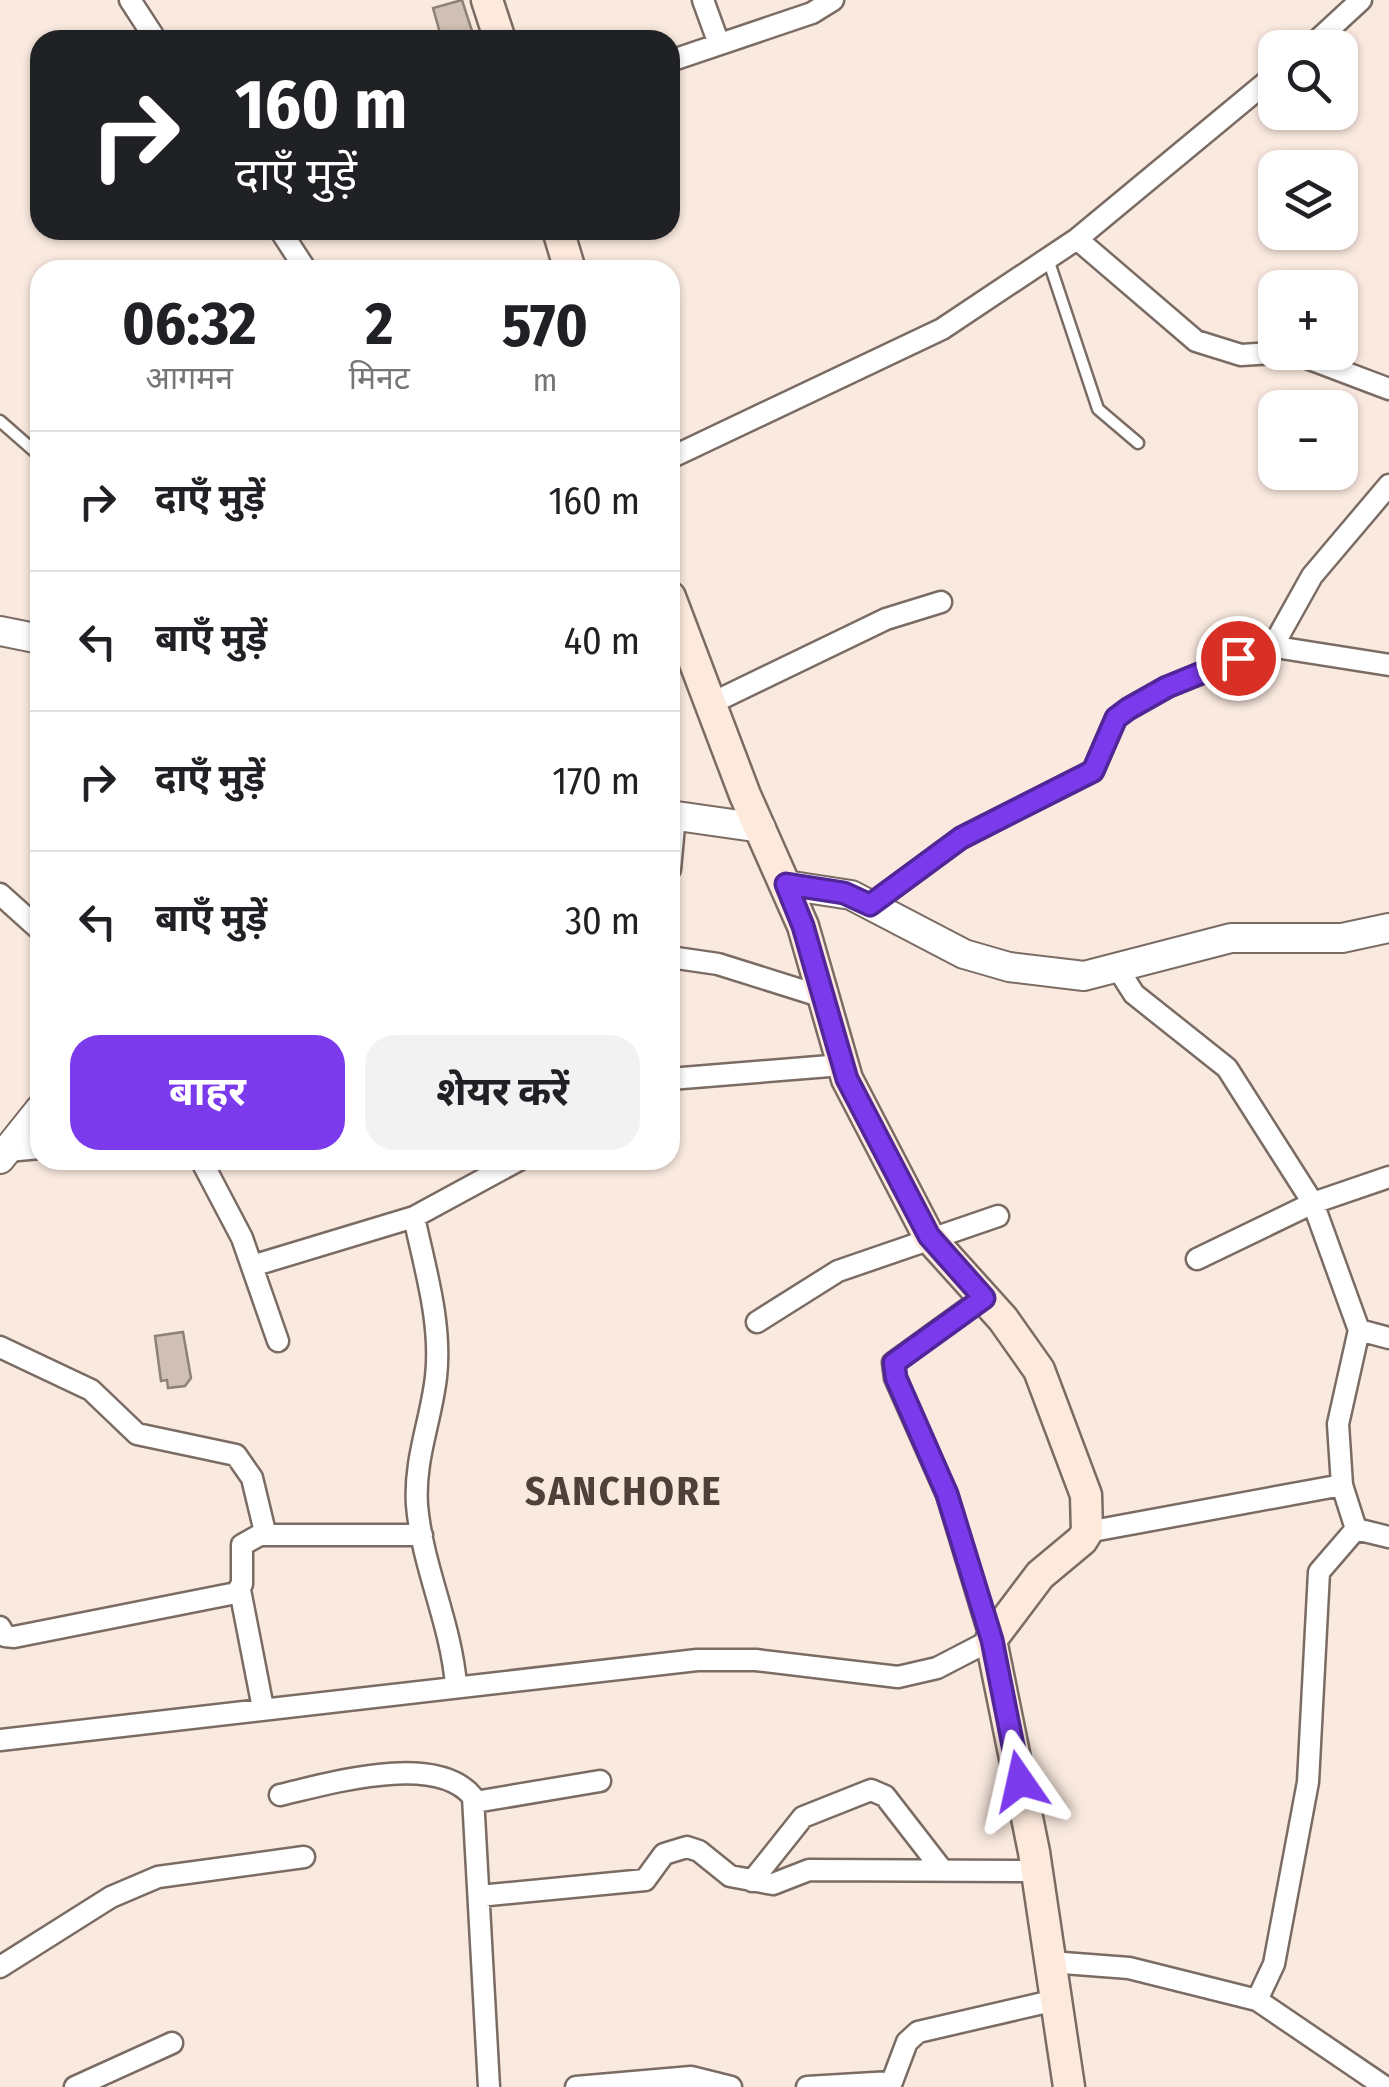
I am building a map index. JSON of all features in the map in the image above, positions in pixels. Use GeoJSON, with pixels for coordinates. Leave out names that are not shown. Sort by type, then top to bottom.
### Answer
{"type":"FeatureCollection","features":[{"type":"Feature","properties":{"kind":"main road"},"geometry":{"type":"LineString","coordinates":[[486,0],[496,30]]}},
{"type":"Feature","properties":{"kind":"main road"},"geometry":{"type":"LineString","coordinates":[[680,625],[708,705],[786,884],[842,1065],[929,1236],[984,1298],[1039,1370],[1086,1495],[1087,1532],[1029,1587],[992,1640],[1036,1870],[1069,2087]]}},
{"type":"Feature","properties":{"kind":"street"},"geometry":{"type":"LineString","coordinates":[[130,0],[150,30]]}},
{"type":"Feature","properties":{"kind":"street"},"geometry":{"type":"LineString","coordinates":[[703,0],[719,44]]}},
{"type":"Feature","properties":{"kind":"street"},"geometry":{"type":"LineString","coordinates":[[680,58],[812,13],[833,0]]}},
{"type":"Feature","properties":{"kind":"street"},"geometry":{"type":"LineString","coordinates":[[1328,30],[1361,0]]}},
{"type":"Feature","properties":{"kind":"street"},"geometry":{"type":"LineString","coordinates":[[680,453],[919,342],[1077,239],[1258,89]]}},
{"type":"Feature","properties":{"kind":"street"},"geometry":{"type":"LineString","coordinates":[[1077,239],[1196,341],[1242,355],[1258,354]]}},
{"type":"Feature","properties":{"kind":"street"},"geometry":{"type":"LineString","coordinates":[[1339,370],[1389,389]]}},
{"type":"Feature","properties":{"kind":"street"},"geometry":{"type":"LineString","coordinates":[[1270,646],[1312,576],[1389,485]]}},
{"type":"Feature","properties":{"kind":"street"},"geometry":{"type":"LineString","coordinates":[[708,705],[886,619],[940,602]]}},
{"type":"Feature","properties":{"kind":"street"},"geometry":{"type":"LineString","coordinates":[[0,631],[30,637]]}},
{"type":"Feature","properties":{"kind":"street"},"geometry":{"type":"LineString","coordinates":[[870,905],[961,838],[1093,771],[1116,718],[1167,687],[1270,646],[1389,665]]}},
{"type":"Feature","properties":{"kind":"street"},"geometry":{"type":"LineString","coordinates":[[680,816],[761,828]]}},
{"type":"Feature","properties":{"kind":"street"},"geometry":{"type":"LineString","coordinates":[[786,884],[844,893],[949,948],[994,964],[1084,976],[1232,938],[1342,938],[1389,928]]}},
{"type":"Feature","properties":{"kind":"street"},"geometry":{"type":"LineString","coordinates":[[0,894],[30,921]]}},
{"type":"Feature","properties":{"kind":"street"},"geometry":{"type":"LineString","coordinates":[[680,958],[718,964],[823,998]]}},
{"type":"Feature","properties":{"kind":"street"},"geometry":{"type":"LineString","coordinates":[[1118,969],[1134,994],[1228,1068],[1313,1203],[1360,1330],[1338,1424],[1342,1485],[1356,1529]]}},
{"type":"Feature","properties":{"kind":"street"},"geometry":{"type":"LineString","coordinates":[[680,1078],[842,1065]]}},
{"type":"Feature","properties":{"kind":"street"},"geometry":{"type":"LineString","coordinates":[[4,1155],[30,1122]]}},
{"type":"Feature","properties":{"kind":"street"},"geometry":{"type":"LineString","coordinates":[[4,1155],[30,1150]]}},
{"type":"Feature","properties":{"kind":"street"},"geometry":{"type":"LineString","coordinates":[[208,1170],[252,1266],[278,1341]]}},
{"type":"Feature","properties":{"kind":"street"},"geometry":{"type":"LineString","coordinates":[[252,1266],[414,1217],[501,1170]]}},
{"type":"Feature","properties":{"kind":"street"},"geometry":{"type":"LineString","coordinates":[[1197,1259],[1313,1203],[1389,1177]]}},
{"type":"Feature","properties":{"kind":"street"},"geometry":{"type":"LineString","coordinates":[[757,1322],[838,1271],[929,1236],[998,1216]]}},
{"type":"Feature","properties":{"kind":"street"},"geometry":{"type":"LineString","coordinates":[[414,1217],[437,1331],[436,1376],[416,1470],[422,1535],[454,1654],[456,1685]]}},
{"type":"Feature","properties":{"kind":"street"},"geometry":{"type":"LineString","coordinates":[[0,1740],[697,1660],[756,1660],[898,1678],[937,1668],[992,1640],[947,1494],[896,1378],[894,1363],[984,1298]]}},
{"type":"Feature","properties":{"kind":"street"},"geometry":{"type":"LineString","coordinates":[[1360,1330],[1389,1338]]}},
{"type":"Feature","properties":{"kind":"street"},"geometry":{"type":"LineString","coordinates":[[0,1348],[91,1390],[136,1434],[236,1455],[252,1478],[264,1535]]}},
{"type":"Feature","properties":{"kind":"street"},"geometry":{"type":"LineString","coordinates":[[1087,1532],[1342,1485]]}},
{"type":"Feature","properties":{"kind":"street"},"geometry":{"type":"LineString","coordinates":[[1356,1529],[1389,1537]]}},
{"type":"Feature","properties":{"kind":"street"},"geometry":{"type":"LineString","coordinates":[[1256,2000],[1274,1964],[1308,1782],[1320,1572],[1356,1529]]}},
{"type":"Feature","properties":{"kind":"street"},"geometry":{"type":"LineString","coordinates":[[262,1708],[240,1590],[240,1548],[264,1535],[422,1535]]}},
{"type":"Feature","properties":{"kind":"street"},"geometry":{"type":"LineString","coordinates":[[0,1627],[5,1636],[14,1638],[240,1590]]}},
{"type":"Feature","properties":{"kind":"street"},"geometry":{"type":"LineString","coordinates":[[280,1795],[369,1776],[406,1774],[456,1784],[475,1802],[489,2087]]}},
{"type":"Feature","properties":{"kind":"street"},"geometry":{"type":"LineString","coordinates":[[475,1802],[600,1781]]}},
{"type":"Feature","properties":{"kind":"street"},"geometry":{"type":"LineString","coordinates":[[752,1880],[803,1817],[871,1790],[885,1796],[940,1867]]}},
{"type":"Feature","properties":{"kind":"street"},"geometry":{"type":"LineString","coordinates":[[479,1896],[644,1880],[664,1854],[686,1848],[699,1850],[724,1873],[780,1883],[809,1870],[1036,1870]]}},
{"type":"Feature","properties":{"kind":"street"},"geometry":{"type":"LineString","coordinates":[[0,1967],[111,1897],[158,1877],[304,1857]]}},
{"type":"Feature","properties":{"kind":"street"},"geometry":{"type":"LineString","coordinates":[[1050,1962],[1129,1968],[1256,2000],[1385,2087]]}},
{"type":"Feature","properties":{"kind":"street"},"geometry":{"type":"LineString","coordinates":[[808,2087],[891,2084],[908,2042],[923,2030],[1056,2000]]}},
{"type":"Feature","properties":{"kind":"street"},"geometry":{"type":"LineString","coordinates":[[75,2087],[172,2042]]}},
{"type":"Feature","properties":{"kind":"street"},"geometry":{"type":"LineString","coordinates":[[576,2087],[691,2077],[731,2087]]}},
{"type":"Feature","properties":{"kind":"lane"},"geometry":{"type":"LineString","coordinates":[[1048,260],[1098,409],[1138,443]]}},
{"type":"Feature","properties":{"kind":"lane"},"geometry":{"type":"LineString","coordinates":[[0,421],[30,447]]}},
{"type":"Feature","properties":{"kind":"building"},"geometry":{"type":"Polygon","coordinates":[[[462,0],[472,30],[439,30],[433,8],[462,0]]]}},
{"type":"Feature","properties":{"kind":"building"},"geometry":{"type":"Polygon","coordinates":[[[183,1332],[191,1378],[185,1386],[168,1388],[167,1380],[161,1381],[155,1336],[183,1332]]]}},
{"type":"Feature","properties":{"kind":"district","name":"SANCHORE"},"geometry":{"type":"Point","coordinates":[624,1492]}},
{"type":"Feature","properties":{"kind":"route"},"geometry":{"type":"LineString","coordinates":[[1020,1781],[992,1640],[947,1494],[896,1378],[894,1363],[984,1298],[929,1236],[847,1079],[803,926],[786,884],[844,893],[870,905],[961,838],[1093,771],[1099,765],[1116,718],[1128,709],[1167,687],[1238,658]]}}]}
